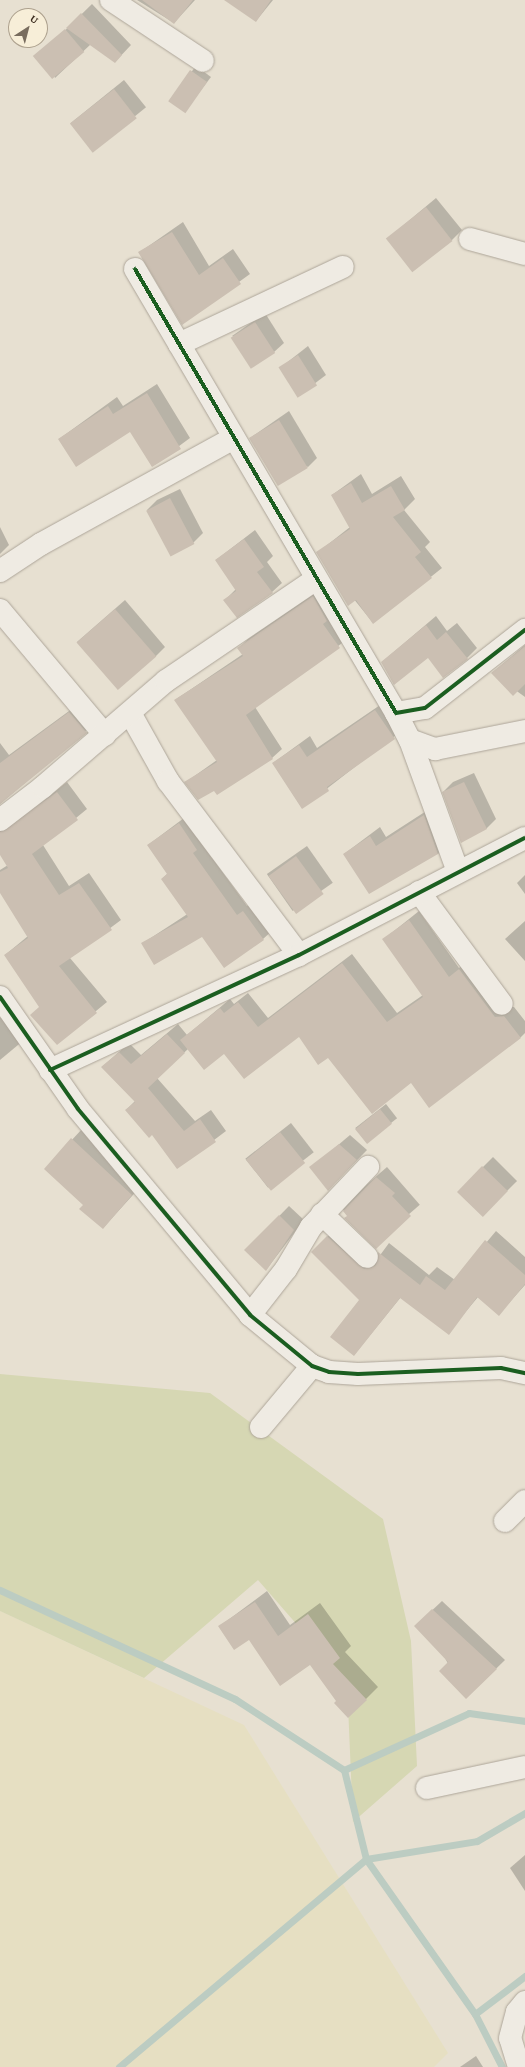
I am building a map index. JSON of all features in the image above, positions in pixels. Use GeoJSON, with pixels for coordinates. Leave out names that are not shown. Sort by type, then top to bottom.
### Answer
{"type":"FeatureCollection","features":[{"type":"Feature","properties":{"kind":"street"},"geometry":{"type":"LineString","coordinates":[[111,0],[203,61]]}},
{"type":"Feature","properties":{"kind":"street"},"geometry":{"type":"LineString","coordinates":[[470,239],[525,254]]}},
{"type":"Feature","properties":{"kind":"street"},"geometry":{"type":"LineString","coordinates":[[179,344],[342,267]]}},
{"type":"Feature","properties":{"kind":"street"},"geometry":{"type":"LineString","coordinates":[[135,269],[396,713],[410,740],[458,872]]}},
{"type":"Feature","properties":{"kind":"street"},"geometry":{"type":"LineString","coordinates":[[0,570],[41,544],[234,438]]}},
{"type":"Feature","properties":{"kind":"street"},"geometry":{"type":"LineString","coordinates":[[0,820],[105,735],[166,681],[316,579]]}},
{"type":"Feature","properties":{"kind":"street"},"geometry":{"type":"LineString","coordinates":[[0,610],[105,735]]}},
{"type":"Feature","properties":{"kind":"street"},"geometry":{"type":"LineString","coordinates":[[396,713],[425,708],[525,630]]}},
{"type":"Feature","properties":{"kind":"street"},"geometry":{"type":"LineString","coordinates":[[130,713],[168,780],[300,955]]}},
{"type":"Feature","properties":{"kind":"street"},"geometry":{"type":"LineString","coordinates":[[410,740],[435,750],[525,731]]}},
{"type":"Feature","properties":{"kind":"street"},"geometry":{"type":"LineString","coordinates":[[50,1070],[300,955],[525,838]]}},
{"type":"Feature","properties":{"kind":"street"},"geometry":{"type":"LineString","coordinates":[[419,892],[502,1004]]}},
{"type":"Feature","properties":{"kind":"street"},"geometry":{"type":"LineString","coordinates":[[3,1004],[50,1070],[250,1315],[312,1366],[329,1372],[358,1374],[501,1368],[525,1373]]}},
{"type":"Feature","properties":{"kind":"street"},"geometry":{"type":"LineString","coordinates":[[250,1315],[286,1269],[322,1214],[368,1167]]}},
{"type":"Feature","properties":{"kind":"street"},"geometry":{"type":"LineString","coordinates":[[322,1214],[367,1257]]}},
{"type":"Feature","properties":{"kind":"street"},"geometry":{"type":"LineString","coordinates":[[261,1427],[312,1366]]}},
{"type":"Feature","properties":{"kind":"street"},"geometry":{"type":"LineString","coordinates":[[505,1521],[525,1501]]}},
{"type":"Feature","properties":{"kind":"street"},"geometry":{"type":"LineString","coordinates":[[428,1788],[525,1767]]}},
{"type":"Feature","properties":{"kind":"street"},"geometry":{"type":"LineString","coordinates":[[519,2067],[510,2038],[517,2012],[525,2002]]}},
{"type":"Feature","properties":{"kind":"shaded area"},"geometry":{"type":"Polygon","coordinates":[[[0,1611],[244,1725],[448,2053],[434,2067],[0,2067],[0,1611]]]}},
{"type":"Feature","properties":{"kind":"green space"},"geometry":{"type":"Polygon","coordinates":[[[0,1374],[210,1393],[383,1519],[411,1641],[417,1766],[353,1822],[347,1682],[258,1580],[144,1678],[0,1611],[0,1374]]]}},
{"type":"Feature","properties":{"kind":"building"},"geometry":{"type":"Polygon","coordinates":[[[142,0],[193,0],[174,24],[142,0]]]}},
{"type":"Feature","properties":{"kind":"building"},"geometry":{"type":"Polygon","coordinates":[[[224,0],[271,0],[256,22],[224,0]]]}},
{"type":"Feature","properties":{"kind":"building"},"geometry":{"type":"Polygon","coordinates":[[[81,13],[122,55],[115,63],[66,28],[81,13]]]}},
{"type":"Feature","properties":{"kind":"building"},"geometry":{"type":"Polygon","coordinates":[[[65,29],[84,52],[52,79],[33,56],[42,48],[48,48],[48,43],[65,29]]]}},
{"type":"Feature","properties":{"kind":"building"},"geometry":{"type":"Polygon","coordinates":[[[190,70],[207,82],[185,113],[168,101],[190,70]]]}},
{"type":"Feature","properties":{"kind":"building"},"geometry":{"type":"Polygon","coordinates":[[[114,89],[137,118],[93,153],[70,123],[114,89]]]}},
{"type":"Feature","properties":{"kind":"building"},"geometry":{"type":"Polygon","coordinates":[[[426,207],[452,241],[412,272],[386,238],[426,207]]]}},
{"type":"Feature","properties":{"kind":"building"},"geometry":{"type":"Polygon","coordinates":[[[172,232],[199,275],[223,258],[241,284],[182,325],[138,252],[172,232]]]}},
{"type":"Feature","properties":{"kind":"building"},"geometry":{"type":"Polygon","coordinates":[[[255,322],[275,353],[251,369],[231,338],[255,322]]]}},
{"type":"Feature","properties":{"kind":"building"},"geometry":{"type":"Polygon","coordinates":[[[298,355],[317,386],[298,398],[278,367],[298,355]]]}},
{"type":"Feature","properties":{"kind":"building"},"geometry":{"type":"Polygon","coordinates":[[[147,393],[181,449],[152,467],[130,432],[76,467],[58,439],[108,406],[113,414],[147,393]]]}},
{"type":"Feature","properties":{"kind":"building"},"geometry":{"type":"Polygon","coordinates":[[[279,420],[308,468],[278,486],[249,438],[279,420]]]}},
{"type":"Feature","properties":{"kind":"building"},"geometry":{"type":"Polygon","coordinates":[[[351,483],[362,503],[391,486],[405,510],[393,517],[421,552],[415,557],[432,578],[373,624],[356,600],[348,606],[316,552],[350,529],[331,495],[351,483]]]}},
{"type":"Feature","properties":{"kind":"building"},"geometry":{"type":"Polygon","coordinates":[[[170,498],[194,544],[171,557],[146,511],[170,498]]]}},
{"type":"Feature","properties":{"kind":"building"},"geometry":{"type":"Polygon","coordinates":[[[244,539],[264,567],[257,572],[273,593],[237,618],[223,600],[236,591],[215,560],[244,539]]]}},
{"type":"Feature","properties":{"kind":"building"},"geometry":{"type":"Polygon","coordinates":[[[313,596],[327,621],[323,624],[340,648],[246,715],[273,759],[217,795],[214,791],[198,800],[184,782],[217,762],[174,700],[243,656],[237,648],[313,596]]]}},
{"type":"Feature","properties":{"kind":"building"},"geometry":{"type":"Polygon","coordinates":[[[115,609],[156,657],[118,690],[77,642],[115,609]]]}},
{"type":"Feature","properties":{"kind":"building"},"geometry":{"type":"Polygon","coordinates":[[[426,625],[437,640],[446,632],[468,659],[443,678],[428,658],[394,685],[381,662],[426,625]]]}},
{"type":"Feature","properties":{"kind":"building"},"geometry":{"type":"Polygon","coordinates":[[[525,646],[525,684],[513,696],[491,673],[525,646]]]}},
{"type":"Feature","properties":{"kind":"building"},"geometry":{"type":"Polygon","coordinates":[[[375,710],[395,739],[327,787],[329,791],[302,809],[272,763],[299,745],[307,757],[375,710]]]}},
{"type":"Feature","properties":{"kind":"building"},"geometry":{"type":"Polygon","coordinates":[[[69,712],[87,733],[0,804],[0,763],[69,712]]]}},
{"type":"Feature","properties":{"kind":"building"},"geometry":{"type":"Polygon","coordinates":[[[464,782],[487,829],[461,843],[442,792],[464,782]]]}},
{"type":"Feature","properties":{"kind":"building"},"geometry":{"type":"Polygon","coordinates":[[[57,792],[78,820],[32,854],[59,895],[79,883],[112,930],[59,966],[97,1013],[57,1045],[30,1015],[39,1007],[4,955],[28,938],[0,893],[0,872],[8,868],[0,855],[0,832],[57,792]]]}},
{"type":"Feature","properties":{"kind":"building"},"geometry":{"type":"Polygon","coordinates":[[[424,815],[438,854],[369,894],[343,854],[370,836],[376,846],[424,815]]]}},
{"type":"Feature","properties":{"kind":"building"},"geometry":{"type":"Polygon","coordinates":[[[179,823],[197,850],[193,853],[237,915],[243,911],[264,940],[224,968],[202,937],[154,965],[141,943],[188,917],[161,879],[167,874],[147,845],[179,823]]]}},
{"type":"Feature","properties":{"kind":"building"},"geometry":{"type":"Polygon","coordinates":[[[296,856],[324,894],[296,914],[268,876],[296,856]]]}},
{"type":"Feature","properties":{"kind":"building"},"geometry":{"type":"Polygon","coordinates":[[[409,920],[449,977],[459,969],[495,1017],[504,1016],[521,1038],[429,1108],[411,1083],[372,1114],[328,1058],[318,1065],[299,1037],[244,1079],[224,1054],[204,1070],[180,1040],[220,1008],[224,1013],[238,1002],[258,1027],[342,963],[387,1022],[423,997],[382,939],[409,920]]]}},
{"type":"Feature","properties":{"kind":"building"},"geometry":{"type":"Polygon","coordinates":[[[167,1034],[185,1053],[148,1088],[184,1131],[200,1119],[216,1142],[177,1169],[152,1135],[149,1138],[125,1110],[135,1102],[101,1067],[119,1052],[131,1064],[167,1034]]]}},
{"type":"Feature","properties":{"kind":"building"},"geometry":{"type":"Polygon","coordinates":[[[380,1109],[392,1124],[367,1144],[355,1129],[380,1109]]]}},
{"type":"Feature","properties":{"kind":"building"},"geometry":{"type":"Polygon","coordinates":[[[280,1132],[305,1163],[271,1191],[246,1160],[280,1132]]]}},
{"type":"Feature","properties":{"kind":"building"},"geometry":{"type":"Polygon","coordinates":[[[71,1138],[132,1195],[103,1229],[79,1209],[83,1205],[44,1169],[71,1138]]]}},
{"type":"Feature","properties":{"kind":"building"},"geometry":{"type":"Polygon","coordinates":[[[339,1144],[357,1160],[328,1191],[309,1167],[339,1144]]]}},
{"type":"Feature","properties":{"kind":"building"},"geometry":{"type":"Polygon","coordinates":[[[482,1166],[508,1191],[483,1217],[457,1192],[482,1166]]]}},
{"type":"Feature","properties":{"kind":"building"},"geometry":{"type":"Polygon","coordinates":[[[376,1177],[395,1193],[392,1196],[411,1216],[376,1249],[344,1218],[347,1216],[343,1211],[376,1177]]]}},
{"type":"Feature","properties":{"kind":"building"},"geometry":{"type":"Polygon","coordinates":[[[279,1215],[294,1230],[266,1271],[244,1250],[279,1215]]]}},
{"type":"Feature","properties":{"kind":"building"},"geometry":{"type":"Polygon","coordinates":[[[327,1236],[364,1269],[376,1265],[378,1252],[420,1285],[426,1276],[445,1290],[485,1240],[525,1275],[525,1284],[499,1316],[477,1297],[449,1335],[400,1298],[354,1356],[330,1337],[359,1300],[311,1252],[327,1236]]]}},
{"type":"Feature","properties":{"kind":"building"},"geometry":{"type":"Polygon","coordinates":[[[255,1602],[278,1636],[308,1614],[340,1658],[333,1664],[367,1700],[348,1718],[334,1703],[336,1701],[310,1665],[280,1686],[249,1640],[234,1650],[218,1626],[255,1602]]]}},
{"type":"Feature","properties":{"kind":"building"},"geometry":{"type":"Polygon","coordinates":[[[432,1609],[497,1669],[466,1699],[439,1671],[448,1662],[414,1626],[432,1609]]]}},
{"type":"Feature","properties":{"kind":"waterway"},"geometry":{"type":"LineString","coordinates":[[0,1590],[235,1699],[344,1770],[366,1859],[475,2014],[502,2067]]}},
{"type":"Feature","properties":{"kind":"waterway"},"geometry":{"type":"LineString","coordinates":[[344,1770],[469,1713],[525,1721]]}},
{"type":"Feature","properties":{"kind":"waterway"},"geometry":{"type":"LineString","coordinates":[[119,2067],[366,1859],[477,1841],[525,1813]]}},
{"type":"Feature","properties":{"kind":"waterway"},"geometry":{"type":"LineString","coordinates":[[475,2014],[525,1976]]}},
{"type":"Feature","properties":{"kind":"cycle path"},"geometry":{"type":"LineString","coordinates":[[135,269],[396,713],[425,708],[525,630]]}},
{"type":"Feature","properties":{"kind":"cycle path"},"geometry":{"type":"LineString","coordinates":[[50,1070],[299,955],[525,838]]}},
{"type":"Feature","properties":{"kind":"cycle path"},"geometry":{"type":"LineString","coordinates":[[0,997],[78,1109],[250,1315],[312,1366],[329,1372],[358,1374],[501,1368],[525,1373]]}}]}
